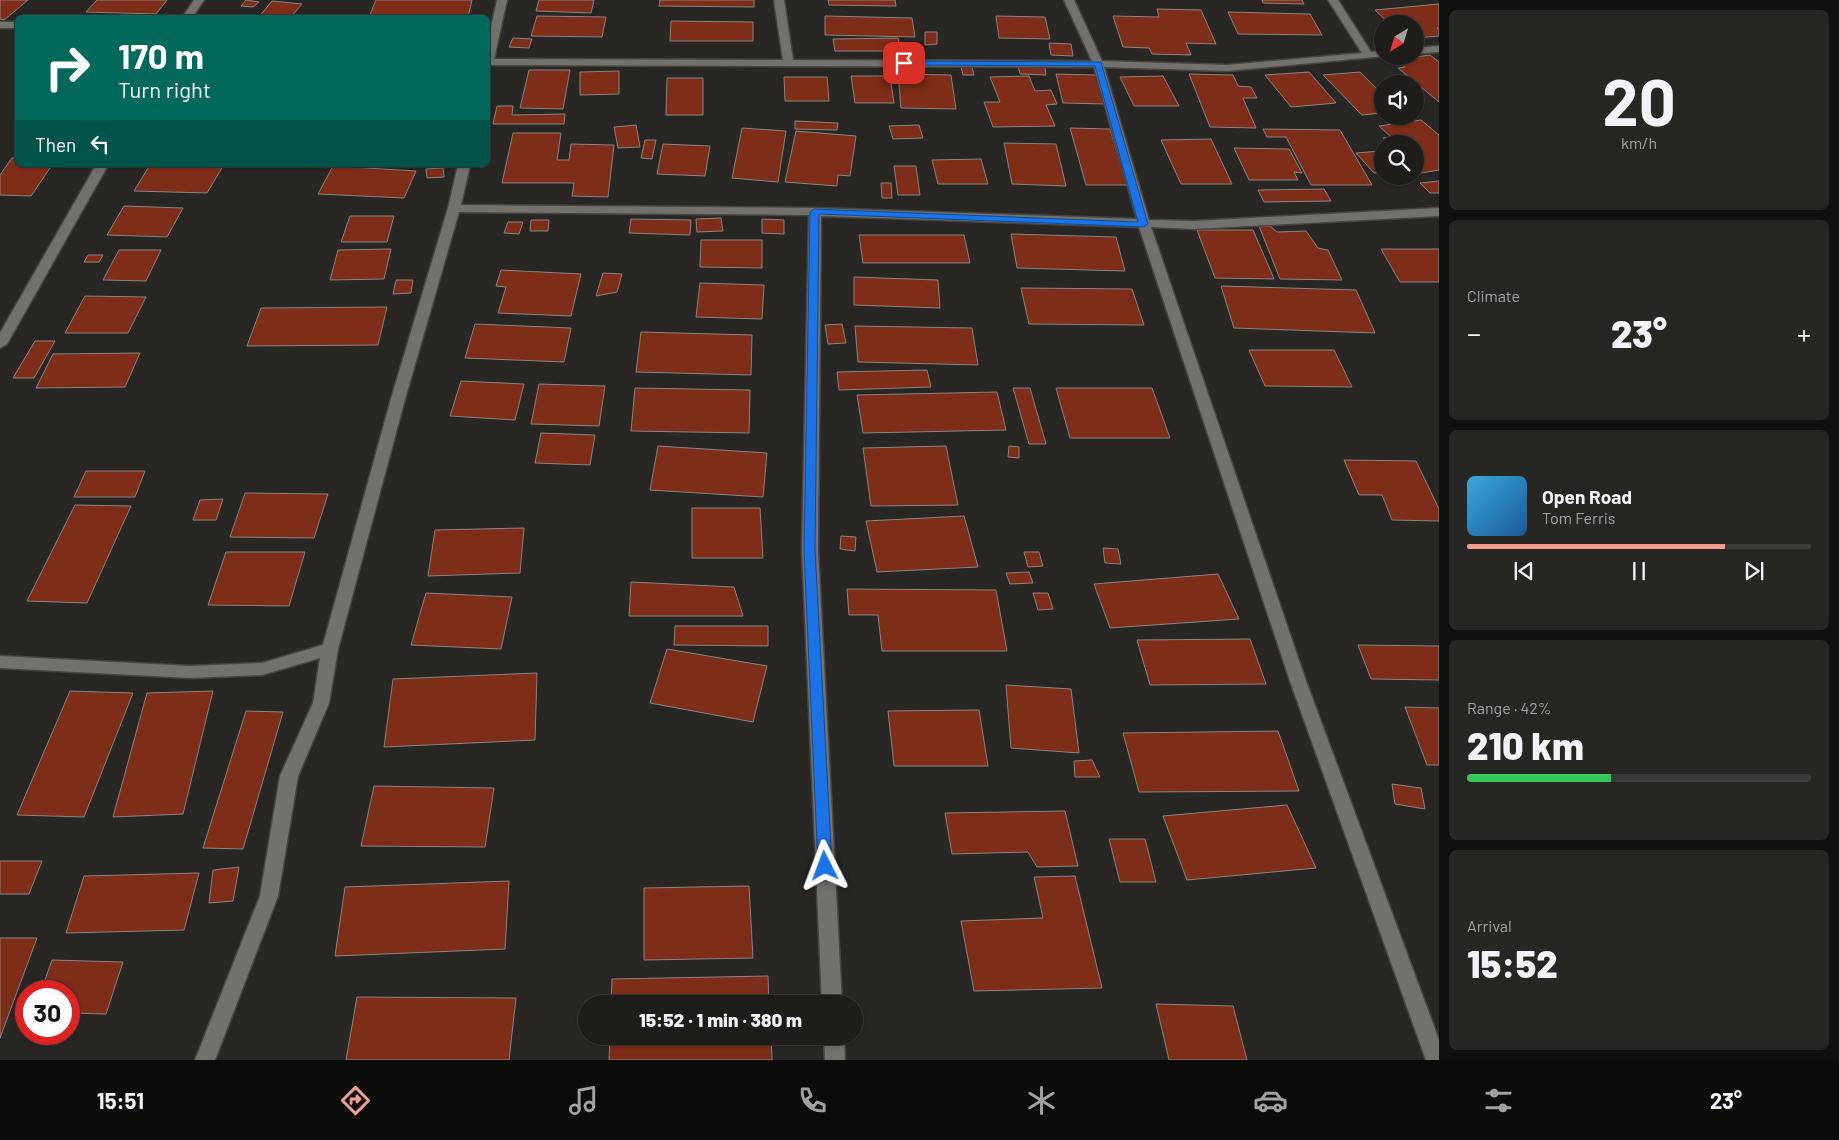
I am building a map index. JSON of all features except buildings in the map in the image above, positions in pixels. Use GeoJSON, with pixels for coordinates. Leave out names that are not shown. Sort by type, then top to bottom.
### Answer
{"type":"FeatureCollection","features":[{"type":"Feature","properties":{"kind":"street"},"geometry":{"type":"LineString","coordinates":[[189,15],[199,0]]}},
{"type":"Feature","properties":{"kind":"street"},"geometry":{"type":"LineString","coordinates":[[490,52],[502,0]]}},
{"type":"Feature","properties":{"kind":"street"},"geometry":{"type":"LineString","coordinates":[[779,0],[788,62]]}},
{"type":"Feature","properties":{"kind":"street"},"geometry":{"type":"LineString","coordinates":[[1069,0],[1098,64],[1144,224],[1298,681],[1436,1060]]}},
{"type":"Feature","properties":{"kind":"street"},"geometry":{"type":"LineString","coordinates":[[1333,0],[1369,56]]}},
{"type":"Feature","properties":{"kind":"street"},"geometry":{"type":"LineString","coordinates":[[0,25],[15,25]]}},
{"type":"Feature","properties":{"kind":"street"},"geometry":{"type":"LineString","coordinates":[[1424,50],[1439,49]]}},
{"type":"Feature","properties":{"kind":"street"},"geometry":{"type":"LineString","coordinates":[[490,61],[1098,64],[1227,68],[1374,55]]}},
{"type":"Feature","properties":{"kind":"street"},"geometry":{"type":"LineString","coordinates":[[0,344],[101,167]]}},
{"type":"Feature","properties":{"kind":"street"},"geometry":{"type":"LineString","coordinates":[[205,1060],[268,896],[288,776],[321,703],[330,649],[398,399],[454,208],[464,167]]}},
{"type":"Feature","properties":{"kind":"street"},"geometry":{"type":"LineString","coordinates":[[454,208],[814,212],[1194,225],[1439,212]]}},
{"type":"Feature","properties":{"kind":"street"},"geometry":{"type":"LineString","coordinates":[[814,212],[810,550],[832,995]]}},
{"type":"Feature","properties":{"kind":"street"},"geometry":{"type":"LineString","coordinates":[[0,662],[190,672],[262,669],[330,649]]}},
{"type":"Feature","properties":{"kind":"street"},"geometry":{"type":"LineString","coordinates":[[834,1045],[835,1060]]}},
{"type":"Feature","properties":{"kind":"route"},"geometry":{"type":"LineString","coordinates":[[825,866],[810,550],[814,212],[1144,224],[1098,64],[904,63]]}}]}
